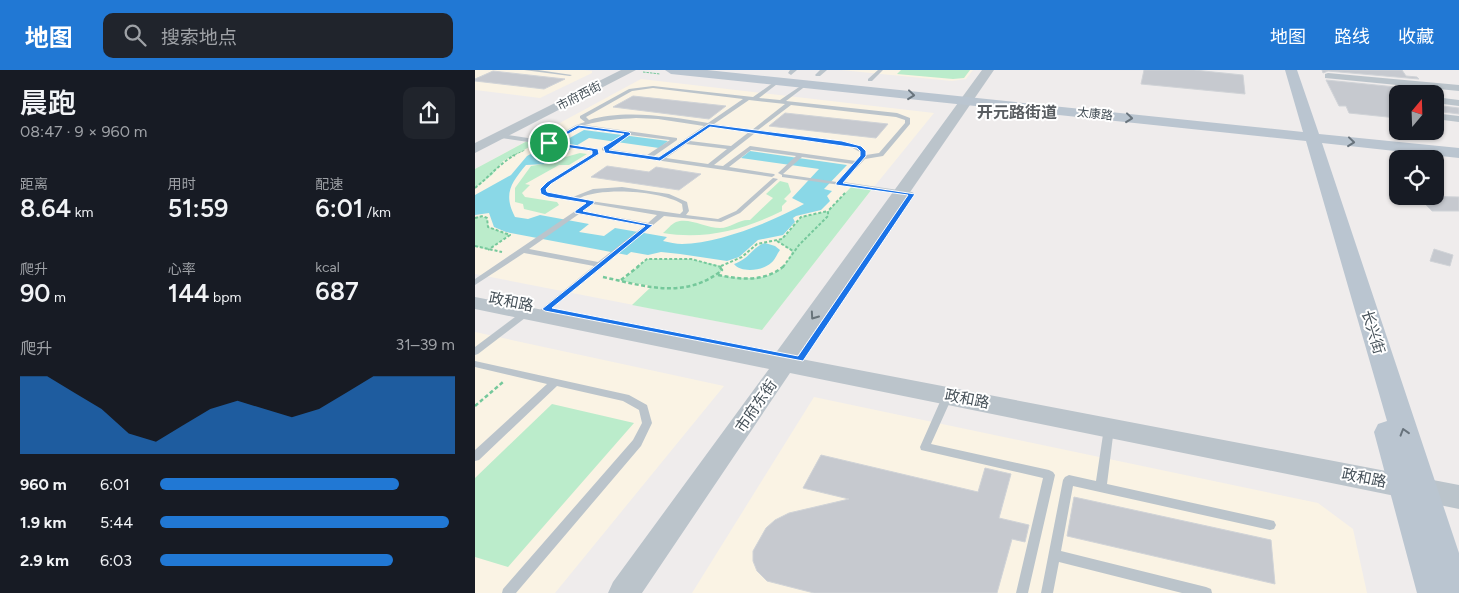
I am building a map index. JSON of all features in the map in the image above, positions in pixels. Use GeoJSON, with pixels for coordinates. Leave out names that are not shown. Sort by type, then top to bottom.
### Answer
{"type":"FeatureCollection","features":[{"type":"Feature","properties":{"kind":"main road","name":"太康路"},"geometry":{"type":"LineString","coordinates":[[671,70],[805,84],[975,96],[1306,131],[1459,153]]}},
{"type":"Feature","properties":{"kind":"main road","name":"太康路"},"geometry":{"type":"LineString","coordinates":[[765,70],[821,73],[975,96]]}},
{"type":"Feature","properties":{"kind":"main road","name":"长兴街"},"geometry":{"type":"LineString","coordinates":[[1283,70],[1306,131]]}},
{"type":"Feature","properties":{"kind":"main road","name":"长兴街"},"geometry":{"type":"LineString","coordinates":[[1291,70],[1306,131],[1411,482],[1434,593]]}},
{"type":"Feature","properties":{"kind":"main road","name":"太康路"},"geometry":{"type":"LineString","coordinates":[[1306,131],[1459,140]]}},
{"type":"Feature","properties":{"kind":"main road","name":"长兴街"},"geometry":{"type":"LineString","coordinates":[[1411,482],[1455,593]]}},
{"type":"Feature","properties":{"kind":"street","name":"市府西街"},"geometry":{"type":"LineString","coordinates":[[475,145],[619,70]]}},
{"type":"Feature","properties":{"kind":"street","name":"市府西街"},"geometry":{"type":"LineString","coordinates":[[475,149],[630,70]]}},
{"type":"Feature","properties":{"kind":"street","name":"市府东街"},"geometry":{"type":"LineString","coordinates":[[975,96],[988,70]]}},
{"type":"Feature","properties":{"kind":"street","name":"市府东街"},"geometry":{"type":"LineString","coordinates":[[639,593],[791,361],[906,193],[975,96],[998,70]]}},
{"type":"Feature","properties":{"kind":"street"},"geometry":{"type":"LineString","coordinates":[[1365,70],[1438,76],[1447,87]]}},
{"type":"Feature","properties":{"kind":"street"},"geometry":{"type":"LineString","coordinates":[[1328,76],[1459,88]]}},
{"type":"Feature","properties":{"kind":"street"},"geometry":{"type":"LineString","coordinates":[[1444,101],[1459,103]]}},
{"type":"Feature","properties":{"kind":"street"},"geometry":{"type":"LineString","coordinates":[[1444,118],[1459,119]]}},
{"type":"Feature","properties":{"kind":"street","name":"政和路"},"geometry":{"type":"LineString","coordinates":[[475,295],[537,312]]}},
{"type":"Feature","properties":{"kind":"street","name":"政和路"},"geometry":{"type":"LineString","coordinates":[[475,303],[537,312],[1411,482],[1459,497]]}},
{"type":"Feature","properties":{"kind":"street","name":"市府东街"},"geometry":{"type":"LineString","coordinates":[[624,593],[791,361]]}},
{"type":"Feature","properties":{"kind":"street","name":"政和路"},"geometry":{"type":"LineString","coordinates":[[791,361],[1109,427],[1411,482],[1459,487]]}},
{"type":"Feature","properties":{"kind":"lane"},"geometry":{"type":"LineString","coordinates":[[525,70],[570,75]]}},
{"type":"Feature","properties":{"kind":"lane"},"geometry":{"type":"LineString","coordinates":[[870,80],[881,70]]}},
{"type":"Feature","properties":{"kind":"lane"},"geometry":{"type":"LineString","coordinates":[[660,159],[709,125],[779,81]]}},
{"type":"Feature","properties":{"kind":"lane"},"geometry":{"type":"LineString","coordinates":[[781,102],[805,84]]}},
{"type":"Feature","properties":{"kind":"lane"},"geometry":{"type":"LineString","coordinates":[[588,122],[582,117],[637,88],[653,87],[897,115],[908,119],[908,123],[881,155],[863,156]]}},
{"type":"Feature","properties":{"kind":"lane"},"geometry":{"type":"LineString","coordinates":[[709,166],[790,103]]}},
{"type":"Feature","properties":{"kind":"lane"},"geometry":{"type":"LineString","coordinates":[[549,143],[588,122],[608,117],[636,116],[851,144],[863,151],[863,156],[858,163],[835,183]]}},
{"type":"Feature","properties":{"kind":"lane"},"geometry":{"type":"LineString","coordinates":[[578,126],[675,140],[648,157]]}},
{"type":"Feature","properties":{"kind":"lane"},"geometry":{"type":"LineString","coordinates":[[606,150],[627,134]]}},
{"type":"Feature","properties":{"kind":"lane"},"geometry":{"type":"LineString","coordinates":[[501,136],[596,152]]}},
{"type":"Feature","properties":{"kind":"lane"},"geometry":{"type":"LineString","coordinates":[[685,142],[732,148]]}},
{"type":"Feature","properties":{"kind":"lane"},"geometry":{"type":"LineString","coordinates":[[724,168],[749,148],[858,163]]}},
{"type":"Feature","properties":{"kind":"lane"},"geometry":{"type":"LineString","coordinates":[[773,177],[606,150],[596,152],[543,189],[544,193],[548,195],[707,221],[719,221],[730,217],[773,177],[783,174],[808,180],[906,193]]}},
{"type":"Feature","properties":{"kind":"lane"},"geometry":{"type":"LineString","coordinates":[[783,174],[800,156]]}},
{"type":"Feature","properties":{"kind":"lane"},"geometry":{"type":"LineString","coordinates":[[574,199],[597,190],[615,188],[668,196],[685,203],[686,211],[681,216]]}},
{"type":"Feature","properties":{"kind":"lane"},"geometry":{"type":"LineString","coordinates":[[475,283],[592,202]]}},
{"type":"Feature","properties":{"kind":"lane"},"geometry":{"type":"LineString","coordinates":[[577,212],[650,225]]}},
{"type":"Feature","properties":{"kind":"lane"},"geometry":{"type":"LineString","coordinates":[[475,352],[537,312],[589,274],[663,214]]}},
{"type":"Feature","properties":{"kind":"lane"},"geometry":{"type":"LineString","coordinates":[[519,253],[600,265]]}},
{"type":"Feature","properties":{"kind":"lane"},"geometry":{"type":"LineString","coordinates":[[475,364],[626,398],[643,408],[647,423],[637,443],[508,593]]}},
{"type":"Feature","properties":{"kind":"lane"},"geometry":{"type":"LineString","coordinates":[[475,457],[555,382]]}},
{"type":"Feature","properties":{"kind":"lane"},"geometry":{"type":"LineString","coordinates":[[948,395],[925,447],[1049,475],[1022,593]]}},
{"type":"Feature","properties":{"kind":"lane"},"geometry":{"type":"LineString","coordinates":[[1101,487],[1109,427]]}},
{"type":"Feature","properties":{"kind":"lane"},"geometry":{"type":"LineString","coordinates":[[1047,593],[1069,480],[1270,525]]}},
{"type":"Feature","properties":{"kind":"lane"},"geometry":{"type":"LineString","coordinates":[[1054,555],[1206,593]]}},
{"type":"Feature","properties":{"kind":"path"},"geometry":{"type":"LineString","coordinates":[[475,188],[492,175],[503,161],[539,142]]}},
{"type":"Feature","properties":{"kind":"path"},"geometry":{"type":"LineString","coordinates":[[621,280],[647,259],[691,259],[721,266],[743,257],[757,244],[777,241],[786,235],[801,217],[828,211],[851,186]]}},
{"type":"Feature","properties":{"kind":"path"},"geometry":{"type":"LineString","coordinates":[[718,275],[748,279],[772,275],[783,267],[790,259],[793,251],[828,216],[828,211]]}},
{"type":"Feature","properties":{"kind":"path"},"geometry":{"type":"LineString","coordinates":[[475,218],[483,216],[487,218],[489,227],[510,235],[488,250]]}},
{"type":"Feature","properties":{"kind":"path"},"geometry":{"type":"LineString","coordinates":[[777,241],[793,251]]}},
{"type":"Feature","properties":{"kind":"path"},"geometry":{"type":"LineString","coordinates":[[475,246],[488,250],[519,253]]}},
{"type":"Feature","properties":{"kind":"path"},"geometry":{"type":"LineString","coordinates":[[589,274],[647,286],[684,288],[708,281],[718,275],[722,270],[721,266]]}},
{"type":"Feature","properties":{"kind":"path"},"geometry":{"type":"LineString","coordinates":[[475,406],[514,372]]}},
{"type":"Feature","properties":{"kind":"shaded area"},"geometry":{"type":"Polygon","coordinates":[[[475,70],[584,70],[592,71],[592,73],[540,98],[475,90],[475,70]]]}},
{"type":"Feature","properties":{"kind":"shaded area"},"geometry":{"type":"Polygon","coordinates":[[[841,70],[973,70],[966,79],[952,81],[841,70]]]}},
{"type":"Feature","properties":{"kind":"shaded area"},"geometry":{"type":"Polygon","coordinates":[[[641,79],[934,113],[762,330],[475,274],[475,169],[641,79]]]}},
{"type":"Feature","properties":{"kind":"shaded area"},"geometry":{"type":"Polygon","coordinates":[[[475,332],[724,386],[555,593],[475,593],[475,332]]]}},
{"type":"Feature","properties":{"kind":"shaded area"},"geometry":{"type":"Polygon","coordinates":[[[814,397],[1318,503],[1353,529],[1367,593],[692,593],[814,397]]]}},
{"type":"Feature","properties":{"kind":"green space"},"geometry":{"type":"Polygon","coordinates":[[[901,70],[970,70],[964,78],[953,79],[897,74],[901,70]]]}},
{"type":"Feature","properties":{"kind":"green space"},"geometry":{"type":"Polygon","coordinates":[[[529,140],[539,142],[503,161],[492,175],[475,188],[475,169],[529,140]]]}},
{"type":"Feature","properties":{"kind":"green space"},"geometry":{"type":"Polygon","coordinates":[[[580,153],[587,154],[569,165],[559,165],[525,184],[530,185],[522,193],[525,197],[557,202],[559,205],[545,214],[524,209],[523,204],[515,202],[515,188],[531,166],[580,153]]]}},
{"type":"Feature","properties":{"kind":"green space"},"geometry":{"type":"Polygon","coordinates":[[[780,181],[788,183],[791,192],[784,199],[787,201],[782,206],[782,211],[768,218],[724,232],[694,235],[663,233],[674,223],[681,221],[720,228],[750,220],[773,198],[766,194],[780,181]]]}},
{"type":"Feature","properties":{"kind":"green space"},"geometry":{"type":"Polygon","coordinates":[[[852,186],[872,189],[762,330],[632,305],[652,286],[621,281],[647,259],[691,259],[721,266],[722,270],[719,275],[729,277],[751,278],[772,274],[787,261],[792,251],[777,241],[786,235],[801,217],[828,211],[852,186]]]}},
{"type":"Feature","properties":{"kind":"green space"},"geometry":{"type":"Polygon","coordinates":[[[480,216],[487,218],[489,227],[510,235],[488,250],[475,246],[475,218],[480,216]]]}},
{"type":"Feature","properties":{"kind":"green space"},"geometry":{"type":"Polygon","coordinates":[[[552,404],[634,423],[508,567],[475,557],[475,478],[552,404]]]}},
{"type":"Feature","properties":{"kind":"water"},"geometry":{"type":"Polygon","coordinates":[[[584,130],[668,141],[659,148],[589,138],[546,164],[526,165],[516,177],[510,189],[511,209],[515,217],[528,219],[540,215],[589,224],[579,232],[604,236],[615,228],[667,237],[663,241],[673,243],[697,243],[745,230],[777,218],[804,204],[792,198],[819,169],[741,158],[750,151],[847,165],[824,189],[832,191],[827,196],[830,201],[821,210],[796,216],[793,218],[795,222],[783,235],[758,240],[739,257],[727,261],[661,252],[648,255],[631,252],[627,255],[506,232],[494,227],[489,213],[475,215],[475,195],[511,175],[527,156],[538,150],[546,151],[584,130]]]}},
{"type":"Feature","properties":{"kind":"water"},"geometry":{"type":"Polygon","coordinates":[[[765,243],[775,246],[780,250],[774,260],[767,266],[746,270],[734,264],[740,262],[757,247],[765,243]]]}},
{"type":"Feature","properties":{"kind":"building"},"geometry":{"type":"Polygon","coordinates":[[[1144,70],[1194,70],[1243,75],[1245,94],[1141,84],[1144,70]]]}},
{"type":"Feature","properties":{"kind":"building"},"geometry":{"type":"Polygon","coordinates":[[[1322,70],[1402,70],[1406,76],[1419,79],[1328,71],[1323,73],[1322,70]]]}},
{"type":"Feature","properties":{"kind":"building"},"geometry":{"type":"Polygon","coordinates":[[[493,71],[565,79],[544,89],[475,81],[475,79],[493,71]]]}},
{"type":"Feature","properties":{"kind":"building"},"geometry":{"type":"Polygon","coordinates":[[[1326,80],[1389,86],[1389,117],[1349,113],[1346,106],[1339,106],[1326,80]]]}},
{"type":"Feature","properties":{"kind":"building"},"geometry":{"type":"Polygon","coordinates":[[[633,96],[726,106],[709,119],[613,107],[633,96]]]}},
{"type":"Feature","properties":{"kind":"building"},"geometry":{"type":"Polygon","coordinates":[[[1444,106],[1459,108],[1459,114],[1444,112],[1444,106]]]}},
{"type":"Feature","properties":{"kind":"building"},"geometry":{"type":"Polygon","coordinates":[[[785,113],[888,124],[876,138],[769,126],[785,113]]]}},
{"type":"Feature","properties":{"kind":"building"},"geometry":{"type":"Polygon","coordinates":[[[607,166],[649,172],[656,167],[701,174],[679,190],[591,177],[607,166]]]}},
{"type":"Feature","properties":{"kind":"building"},"geometry":{"type":"Polygon","coordinates":[[[1444,197],[1459,197],[1459,211],[1432,211],[1426,205],[1444,205],[1444,197]]]}},
{"type":"Feature","properties":{"kind":"building"},"geometry":{"type":"Polygon","coordinates":[[[1434,249],[1453,255],[1450,266],[1430,261],[1434,249]]]}},
{"type":"Feature","properties":{"kind":"building"},"geometry":{"type":"Polygon","coordinates":[[[821,455],[978,492],[985,468],[1011,474],[999,518],[1029,525],[1025,542],[1012,539],[997,593],[814,593],[767,581],[757,571],[753,561],[753,551],[766,528],[775,520],[789,513],[849,499],[803,488],[821,455]]]}},
{"type":"Feature","properties":{"kind":"building"},"geometry":{"type":"Polygon","coordinates":[[[1074,497],[1271,540],[1275,584],[1067,536],[1074,497]]]}},
{"type":"Feature","properties":{"kind":"district","name":"开元路街道"},"geometry":{"type":"Point","coordinates":[1017,112]}},
{"type":"Feature","properties":{"kind":"route"},"geometry":{"type":"LineString","coordinates":[[709,125],[851,144],[863,151],[863,156],[838,184],[912,194],[800,359],[545,309],[650,225],[577,212],[592,202],[544,193],[543,189],[549,183],[596,154],[594,152],[596,150],[549,143],[578,126],[629,133],[605,148],[607,151],[660,159],[709,125]]}}]}
